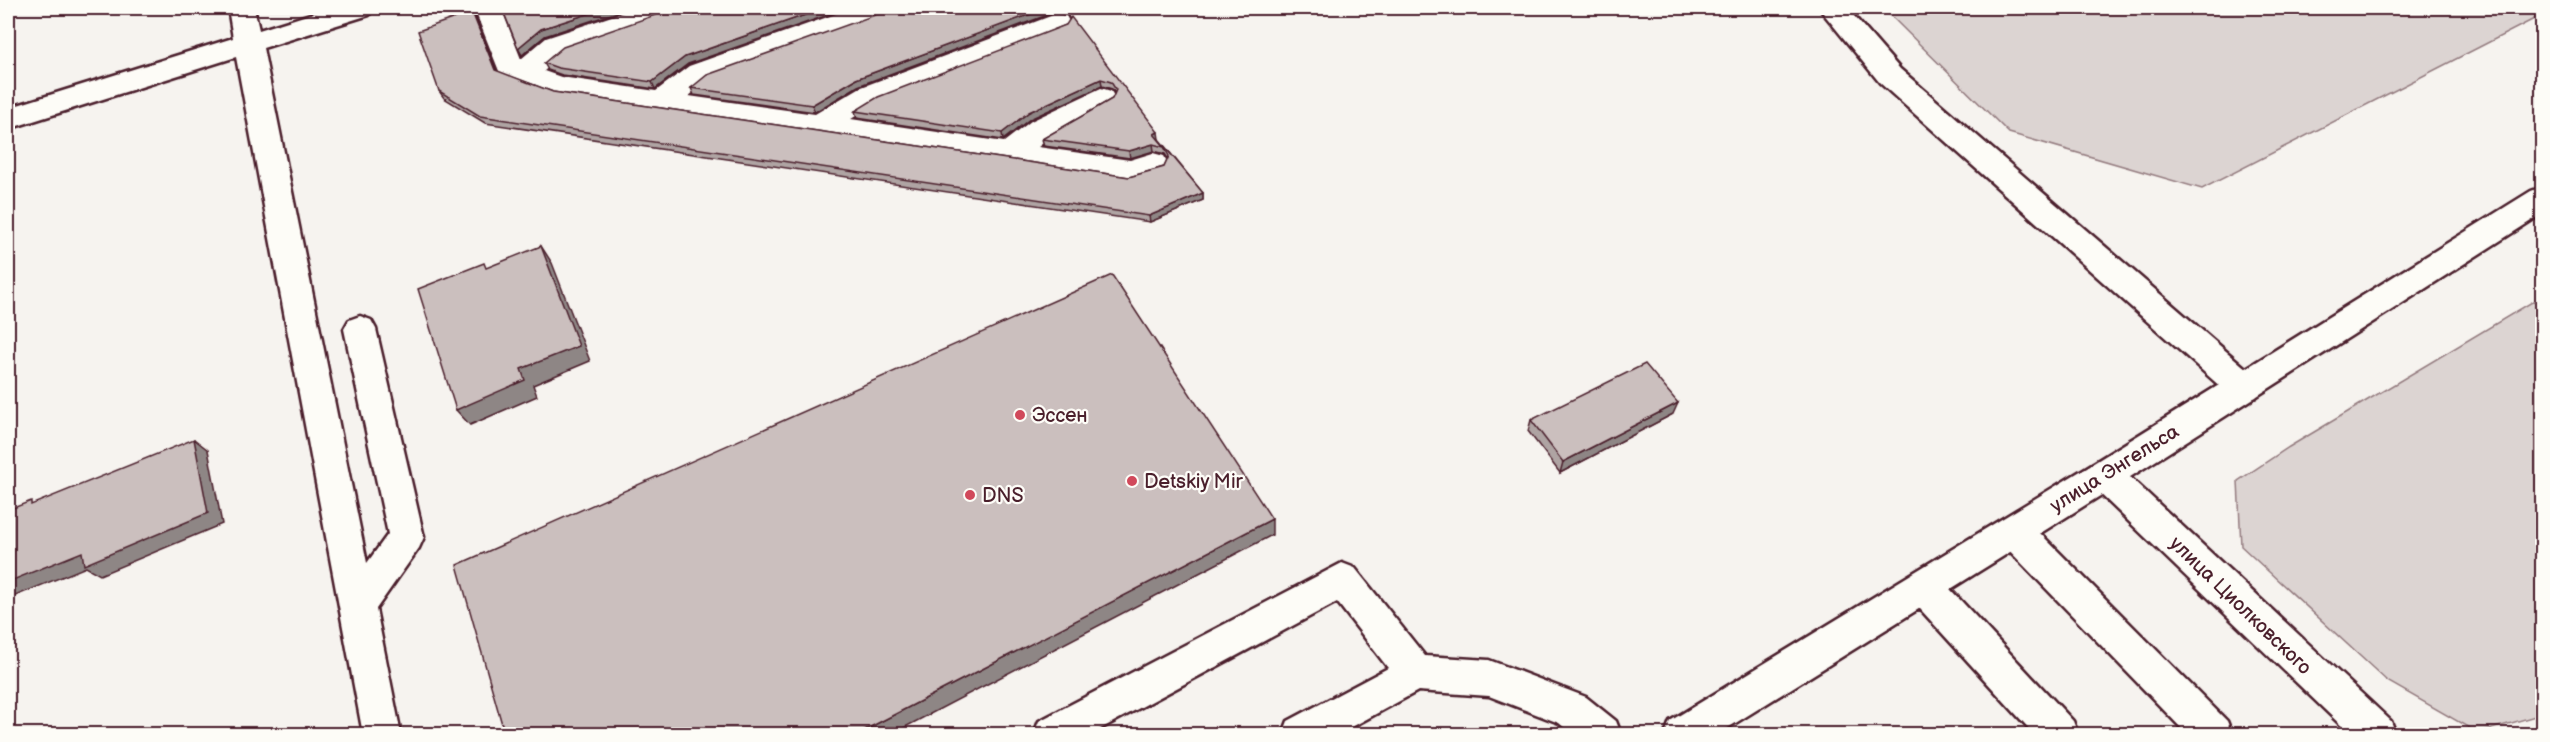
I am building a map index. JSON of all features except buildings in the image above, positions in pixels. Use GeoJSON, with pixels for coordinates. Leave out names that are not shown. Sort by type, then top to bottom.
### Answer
{"type":"FeatureCollection","features":[{"type":"Feature","properties":{"kind":"street"},"geometry":{"type":"LineString","coordinates":[[241,8],[382,735]]}},
{"type":"Feature","properties":{"kind":"street"},"geometry":{"type":"LineString","coordinates":[[8,119],[359,8]]}},
{"type":"Feature","properties":{"kind":"street"},"geometry":{"type":"LineString","coordinates":[[488,8],[512,69],[557,87],[1130,171],[1153,164]]}},
{"type":"Feature","properties":{"kind":"street"},"geometry":{"type":"LineString","coordinates":[[524,73],[556,45],[663,8]]}},
{"type":"Feature","properties":{"kind":"street"},"geometry":{"type":"LineString","coordinates":[[662,102],[699,73],[880,8]]}},
{"type":"Feature","properties":{"kind":"street"},"geometry":{"type":"LineString","coordinates":[[1832,8],[1890,76],[2244,387]]}},
{"type":"Feature","properties":{"kind":"street"},"geometry":{"type":"LineString","coordinates":[[820,125],[869,95],[1056,23]]}},
{"type":"Feature","properties":{"kind":"street"},"geometry":{"type":"LineString","coordinates":[[1009,153],[1041,129],[1101,98]]}},
{"type":"Feature","properties":{"kind":"street","name":"улица Энгельса"},"geometry":{"type":"LineString","coordinates":[[1684,735],[2104,475],[2542,199]]}},
{"type":"Feature","properties":{"kind":"street"},"geometry":{"type":"LineString","coordinates":[[357,606],[406,537],[360,329]]}},
{"type":"Feature","properties":{"kind":"street","name":"улица Циолковского"},"geometry":{"type":"LineString","coordinates":[[2104,475],[2377,735]]}},
{"type":"Feature","properties":{"kind":"street"},"geometry":{"type":"LineString","coordinates":[[2014,531],[2213,735]]}},
{"type":"Feature","properties":{"kind":"street"},"geometry":{"type":"LineString","coordinates":[[1053,735],[1342,580],[1415,673]]}},
{"type":"Feature","properties":{"kind":"street"},"geometry":{"type":"LineString","coordinates":[[1924,587],[2059,735]]}},
{"type":"Feature","properties":{"kind":"street"},"geometry":{"type":"LineString","coordinates":[[1302,735],[1415,673],[1489,678],[1572,710],[1602,735]]}},
{"type":"Feature","properties":{"kind":"shaded area"},"geometry":{"type":"Polygon","coordinates":[[[1883,8],[2542,8],[2542,15],[2202,189],[2009,133],[1883,8]]]}},
{"type":"Feature","properties":{"kind":"shaded area"},"geometry":{"type":"Polygon","coordinates":[[[2542,296],[2542,714],[2478,733],[2387,681],[2241,546],[2238,481],[2289,447],[2542,296]]]}},
{"type":"Feature","properties":{"kind":"place","name":"Эссен"},"geometry":{"type":"Point","coordinates":[1020,415]}},
{"type":"Feature","properties":{"kind":"place","name":"Detskiy Mir"},"geometry":{"type":"Point","coordinates":[1132,481]}},
{"type":"Feature","properties":{"kind":"place","name":"DNS"},"geometry":{"type":"Point","coordinates":[970,495]}}]}
